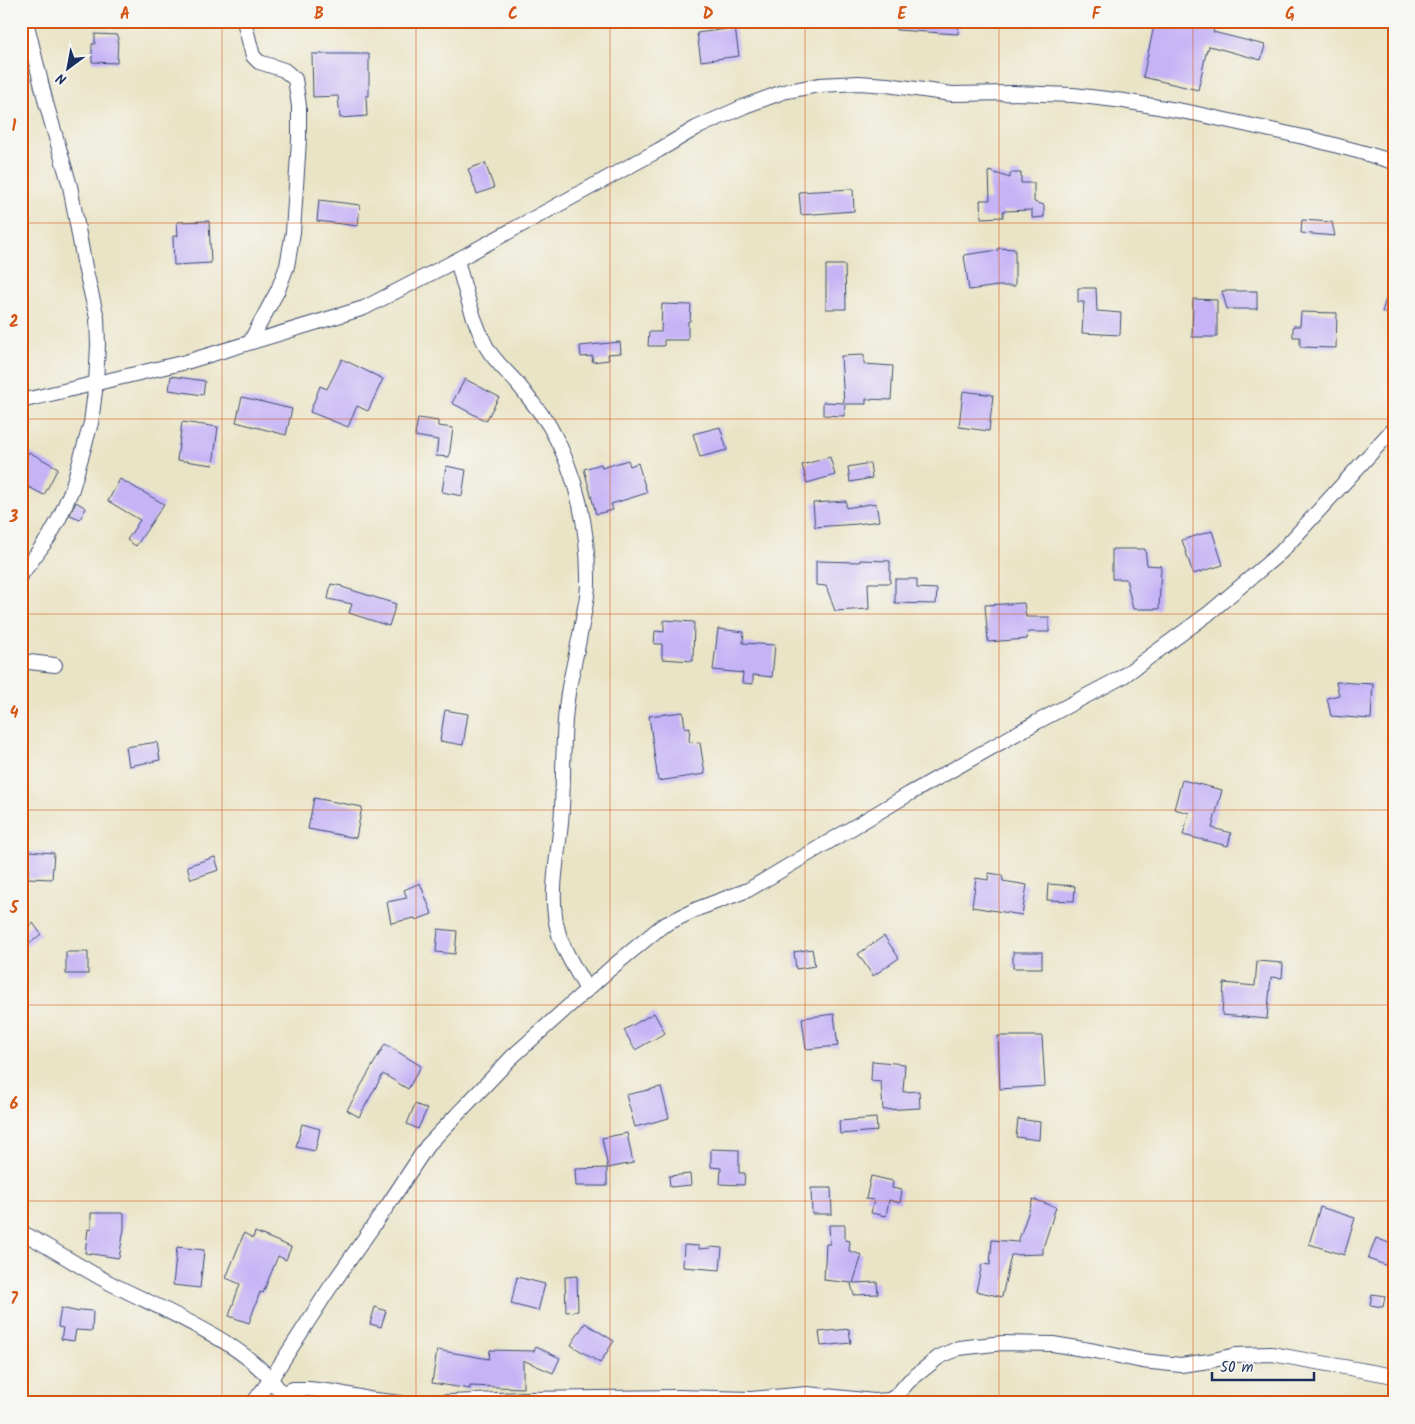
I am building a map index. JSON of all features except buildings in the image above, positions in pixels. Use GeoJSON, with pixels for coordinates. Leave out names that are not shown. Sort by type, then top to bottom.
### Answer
{"type":"FeatureCollection","features":[{"type":"Feature","properties":{"kind":"street"},"geometry":{"type":"LineString","coordinates":[[21,575],[49,538],[72,489],[91,423],[98,345],[97,318],[85,267],[70,186],[46,103],[26,21]]}},
{"type":"Feature","properties":{"kind":"street"},"geometry":{"type":"LineString","coordinates":[[244,21],[253,56],[258,62],[284,70],[295,79],[300,106],[293,232],[287,266],[278,290],[250,342]]}},
{"type":"Feature","properties":{"kind":"street"},"geometry":{"type":"LineString","coordinates":[[21,401],[186,362],[364,308],[457,260],[696,128],[745,106],[783,92],[820,85],[859,83],[952,94],[1013,93],[1072,95],[1124,101],[1193,113],[1308,138],[1394,162]]}},
{"type":"Feature","properties":{"kind":"street"},"geometry":{"type":"LineString","coordinates":[[457,260],[478,328],[488,350],[522,389],[549,426],[564,456],[574,482],[586,535],[588,586],[565,717],[562,807],[553,908],[558,933],[587,990]]}},
{"type":"Feature","properties":{"kind":"street"},"geometry":{"type":"LineString","coordinates":[[253,1403],[271,1380],[329,1289],[427,1146],[512,1057],[587,990],[662,926],[696,909],[748,890],[909,794],[1122,677],[1208,614],[1281,552],[1394,428]]}},
{"type":"Feature","properties":{"kind":"street"},"geometry":{"type":"LineString","coordinates":[[21,660],[55,665]]}},
{"type":"Feature","properties":{"kind":"street"},"geometry":{"type":"LineString","coordinates":[[21,1232],[52,1248],[101,1278],[190,1322],[221,1340],[249,1360],[271,1380],[284,1398],[293,1389],[309,1389],[401,1403]]}},
{"type":"Feature","properties":{"kind":"street"},"geometry":{"type":"LineString","coordinates":[[427,1403],[678,1397],[751,1398],[807,1394],[890,1401],[939,1357],[959,1348],[1003,1343],[1053,1344],[1142,1361],[1181,1364],[1209,1362],[1236,1355],[1272,1354],[1392,1375]]}}]}
